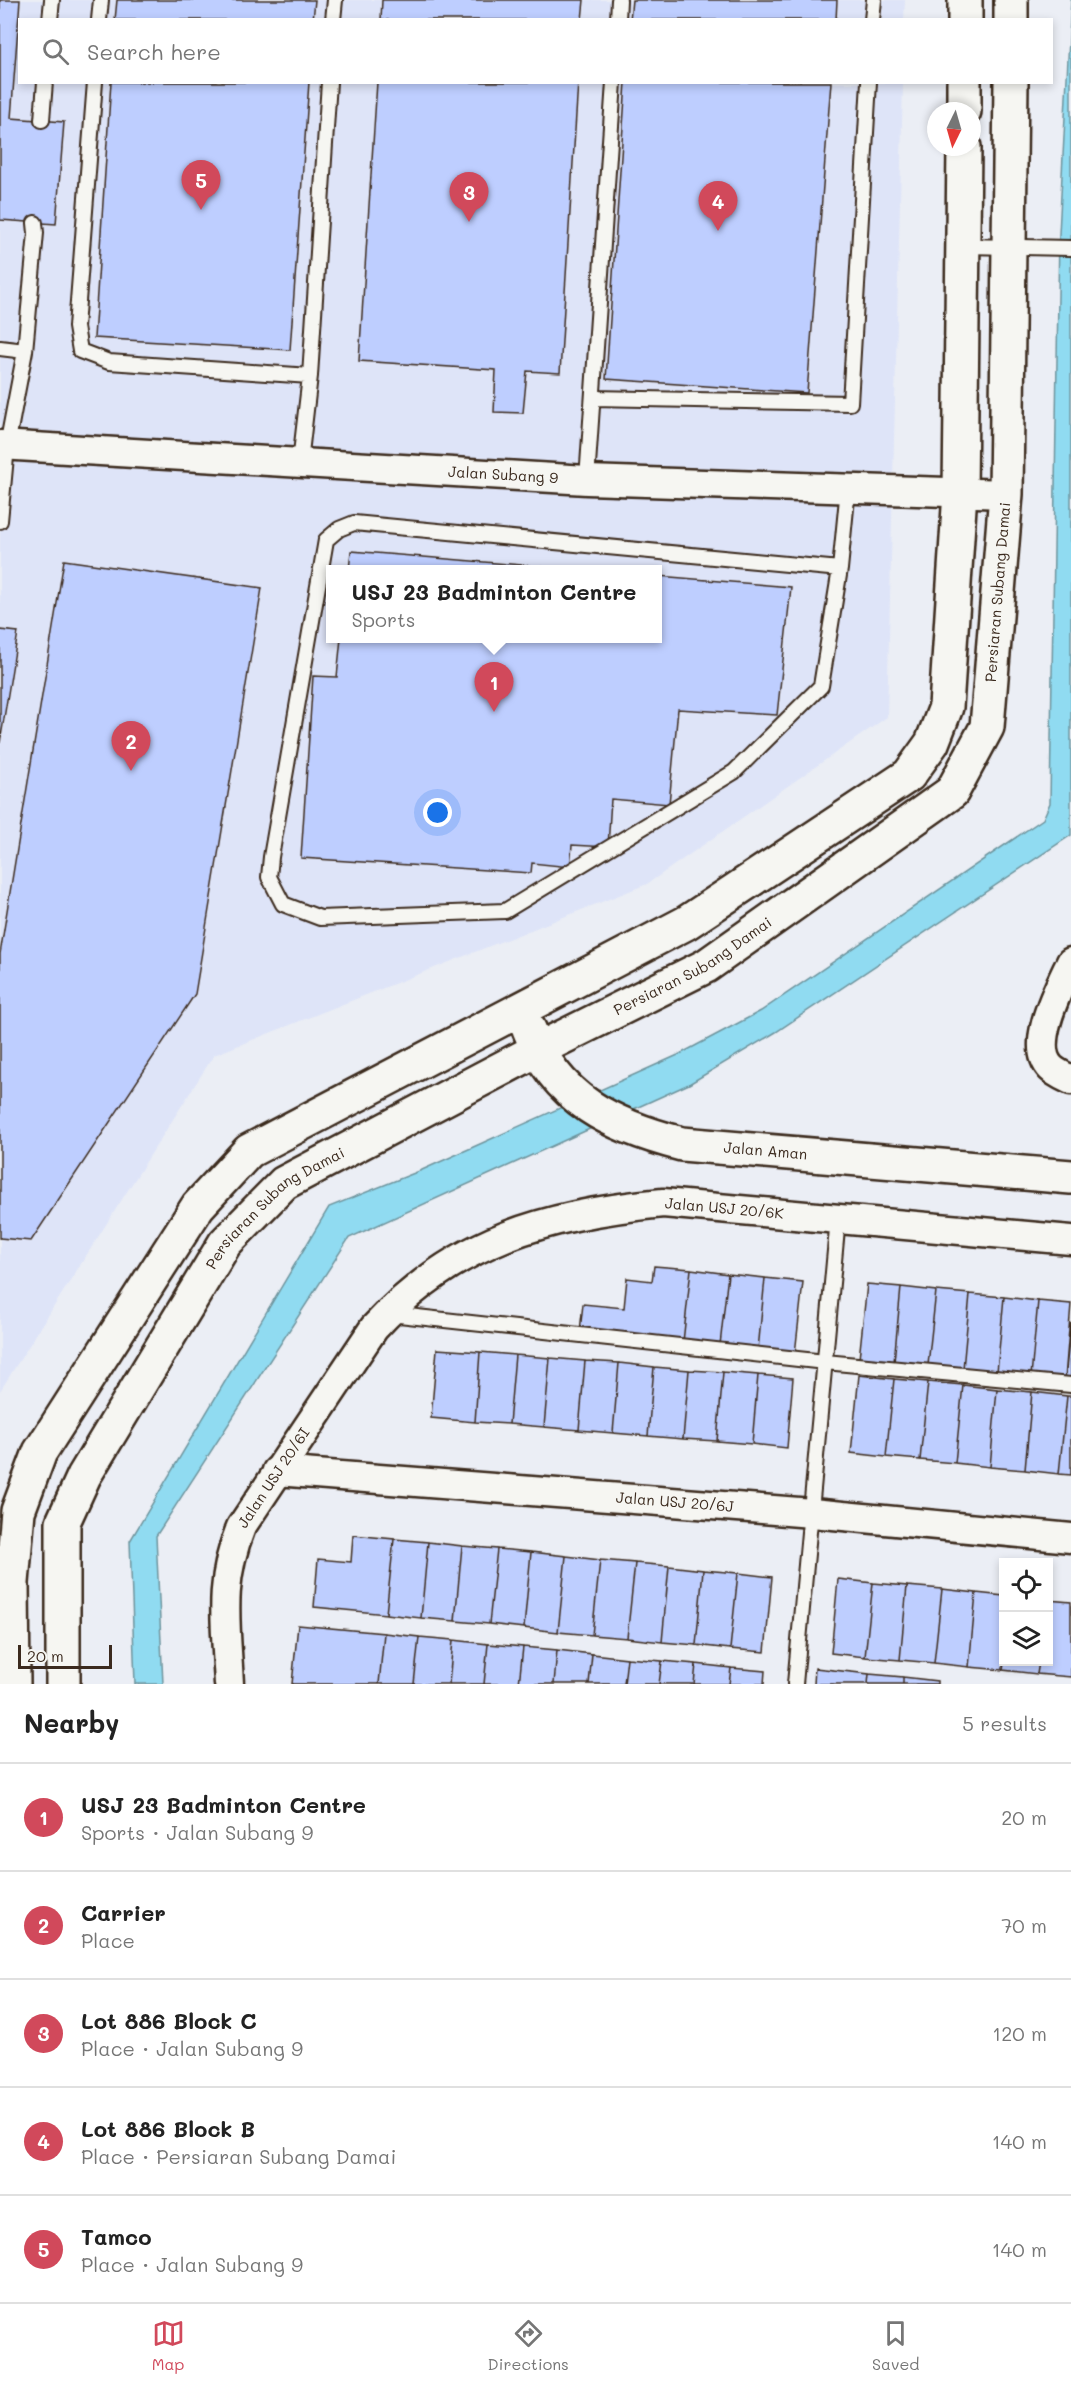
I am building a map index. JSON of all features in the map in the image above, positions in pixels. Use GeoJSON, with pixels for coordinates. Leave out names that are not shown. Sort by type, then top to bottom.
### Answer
{"type":"FeatureCollection","features":[{"type":"Feature","properties":{"kind":"street"},"geometry":{"type":"LineString","coordinates":[[965,0],[965,18]]}},
{"type":"Feature","properties":{"kind":"street"},"geometry":{"type":"LineString","coordinates":[[1011,0],[1011,18]]}},
{"type":"Feature","properties":{"kind":"street"},"geometry":{"type":"LineString","coordinates":[[964,84],[964,102]]}},
{"type":"Feature","properties":{"kind":"street","name":"Persiaran Subang Damai"},"geometry":{"type":"LineString","coordinates":[[63,1684],[63,1522],[84,1476],[225,1243],[284,1183],[542,1059],[706,966],[952,792],[987,727],[1024,247],[1011,84]]}},
{"type":"Feature","properties":{"kind":"street"},"geometry":{"type":"LineString","coordinates":[[13,1684],[12,1583],[18,1511],[40,1452],[198,1206],[249,1151],[686,923],[909,775],[932,743],[946,707],[960,492],[964,156]]}},
{"type":"Feature","properties":{"kind":"street","name":"Jalan Subang 9"},"geometry":{"type":"LineString","coordinates":[[3,446],[587,480],[1006,494]]}},
{"type":"Feature","properties":{"kind":"street"},"geometry":{"type":"LineString","coordinates":[[1071,962],[1043,1030],[1042,1047],[1045,1059],[1051,1068],[1071,1080]]}},
{"type":"Feature","properties":{"kind":"street","name":"Jalan Aman"},"geometry":{"type":"LineString","coordinates":[[521,1008],[542,1059],[564,1088],[620,1124],[652,1137],[682,1144],[1071,1177]]}},
{"type":"Feature","properties":{"kind":"street","name":"Jalan USJ 20/6K"},"geometry":{"type":"LineString","coordinates":[[394,1307],[432,1276],[490,1242],[543,1222],[601,1209],[663,1203],[1071,1240]]}},
{"type":"Feature","properties":{"kind":"street","name":"Jalan USJ 20/6I"},"geometry":{"type":"LineString","coordinates":[[229,1684],[224,1590],[231,1554],[241,1527],[374,1328],[394,1307]]}},
{"type":"Feature","properties":{"kind":"street","name":"Jalan USJ 20/6J"},"geometry":{"type":"LineString","coordinates":[[277,1471],[812,1513],[1071,1538]]}},
{"type":"Feature","properties":{"kind":"lane"},"geometry":{"type":"LineString","coordinates":[[50,18],[52,0]]}},
{"type":"Feature","properties":{"kind":"lane"},"geometry":{"type":"LineString","coordinates":[[99,18],[101,0]]}},
{"type":"Feature","properties":{"kind":"lane"},"geometry":{"type":"LineString","coordinates":[[333,18],[335,0]]}},
{"type":"Feature","properties":{"kind":"lane"},"geometry":{"type":"LineString","coordinates":[[618,18],[619,0]]}},
{"type":"Feature","properties":{"kind":"lane"},"geometry":{"type":"LineString","coordinates":[[873,18],[874,0]]}},
{"type":"Feature","properties":{"kind":"lane"},"geometry":{"type":"LineString","coordinates":[[42,120],[45,84]]}},
{"type":"Feature","properties":{"kind":"lane"},"geometry":{"type":"LineString","coordinates":[[94,84],[76,327],[80,351],[108,362],[310,376]]}},
{"type":"Feature","properties":{"kind":"lane"},"geometry":{"type":"LineString","coordinates":[[300,462],[310,376],[329,84]]}},
{"type":"Feature","properties":{"kind":"lane"},"geometry":{"type":"LineString","coordinates":[[587,480],[614,84]]}},
{"type":"Feature","properties":{"kind":"lane"},"geometry":{"type":"LineString","coordinates":[[593,398],[850,403],[869,84]]}},
{"type":"Feature","properties":{"kind":"lane"},"geometry":{"type":"LineString","coordinates":[[0,521],[3,446],[25,351],[36,233],[34,223]]}},
{"type":"Feature","properties":{"kind":"lane"},"geometry":{"type":"LineString","coordinates":[[964,246],[1071,248]]}},
{"type":"Feature","properties":{"kind":"lane"},"geometry":{"type":"LineString","coordinates":[[0,348],[25,351]]}},
{"type":"Feature","properties":{"kind":"lane"},"geometry":{"type":"LineString","coordinates":[[840,569],[354,522],[339,529],[326,540],[271,857],[269,877],[283,904],[320,918],[505,911],[734,772],[821,686],[840,569],[848,488]]}},
{"type":"Feature","properties":{"kind":"lane"},"geometry":{"type":"LineString","coordinates":[[795,1684],[838,1218]]}},
{"type":"Feature","properties":{"kind":"lane"},"geometry":{"type":"LineString","coordinates":[[394,1307],[825,1362],[1071,1385]]}},
{"type":"Feature","properties":{"kind":"shaded area"},"geometry":{"type":"Polygon","coordinates":[[[0,0],[905,0],[904,18],[18,18],[18,84],[903,84],[887,717],[647,884],[214,1055],[0,1391],[0,0]]]}},
{"type":"Feature","properties":{"kind":"water"},"geometry":{"type":"Polygon","coordinates":[[[1071,0],[1071,835],[776,1032],[689,1084],[349,1238],[156,1536],[163,1684],[135,1684],[130,1541],[329,1207],[422,1170],[678,1055],[761,1011],[1043,819],[1050,803],[1059,234],[1071,0]]]}},
{"type":"Feature","properties":{"kind":"building"},"geometry":{"type":"Polygon","coordinates":[[[0,0],[20,0],[11,118],[64,122],[56,224],[0,220],[0,0]]]}},
{"type":"Feature","properties":{"kind":"building"},"geometry":{"type":"Polygon","coordinates":[[[117,0],[315,0],[313,18],[115,18],[117,0]]]}},
{"type":"Feature","properties":{"kind":"building"},"geometry":{"type":"Polygon","coordinates":[[[382,0],[584,0],[582,18],[381,18],[382,0]]]}},
{"type":"Feature","properties":{"kind":"building"},"geometry":{"type":"Polygon","coordinates":[[[632,0],[837,0],[836,18],[630,18],[632,0]]]}},
{"type":"Feature","properties":{"kind":"building"},"geometry":{"type":"Polygon","coordinates":[[[111,84],[309,84],[290,350],[94,338],[111,84]]]}},
{"type":"Feature","properties":{"kind":"building"},"geometry":{"type":"Polygon","coordinates":[[[377,84],[578,84],[560,373],[527,371],[523,413],[494,412],[496,370],[359,361],[377,84]]]}},
{"type":"Feature","properties":{"kind":"building"},"geometry":{"type":"Polygon","coordinates":[[[626,84],[831,84],[807,393],[606,379],[626,84]]]}},
{"type":"Feature","properties":{"kind":"building"},"geometry":{"type":"Polygon","coordinates":[[[351,551],[521,565],[350,565],[351,551]]]}},
{"type":"Feature","properties":{"kind":"building"},"geometry":{"type":"Polygon","coordinates":[[[64,560],[262,588],[195,994],[31,1241],[0,1238],[0,954],[64,560]]]}},
{"type":"Feature","properties":{"kind":"building"},"geometry":{"type":"Polygon","coordinates":[[[662,576],[791,587],[777,715],[678,709],[669,804],[611,799],[608,847],[572,845],[570,867],[532,863],[531,873],[301,858],[313,676],[337,677],[340,643],[662,643],[662,576]]]}},
{"type":"Feature","properties":{"kind":"building"},"geometry":{"type":"Polygon","coordinates":[[[0,630],[18,632],[0,743],[0,630]]]}},
{"type":"Feature","properties":{"kind":"building"},"geometry":{"type":"Polygon","coordinates":[[[654,1266],[691,1269],[683,1342],[580,1331],[583,1304],[624,1308],[627,1278],[652,1281],[654,1266]]]}},
{"type":"Feature","properties":{"kind":"building"},"geometry":{"type":"Polygon","coordinates":[[[691,1269],[728,1274],[720,1345],[683,1342],[691,1269]]]}},
{"type":"Feature","properties":{"kind":"building"},"geometry":{"type":"Polygon","coordinates":[[[728,1274],[765,1278],[758,1350],[720,1345],[728,1274]]]}},
{"type":"Feature","properties":{"kind":"building"},"geometry":{"type":"Polygon","coordinates":[[[765,1278],[803,1282],[795,1354],[758,1350],[765,1278]]]}},
{"type":"Feature","properties":{"kind":"building"},"geometry":{"type":"Polygon","coordinates":[[[867,1284],[901,1287],[894,1362],[859,1359],[867,1284]]]}},
{"type":"Feature","properties":{"kind":"building"},"geometry":{"type":"Polygon","coordinates":[[[901,1287],[936,1291],[928,1365],[894,1362],[901,1287]]]}},
{"type":"Feature","properties":{"kind":"building"},"geometry":{"type":"Polygon","coordinates":[[[936,1291],[970,1294],[963,1369],[928,1365],[936,1291]]]}},
{"type":"Feature","properties":{"kind":"building"},"geometry":{"type":"Polygon","coordinates":[[[970,1294],[1004,1297],[997,1372],[963,1369],[970,1294]]]}},
{"type":"Feature","properties":{"kind":"building"},"geometry":{"type":"Polygon","coordinates":[[[1004,1297],[1038,1301],[1031,1376],[997,1372],[1004,1297]]]}},
{"type":"Feature","properties":{"kind":"building"},"geometry":{"type":"Polygon","coordinates":[[[1038,1301],[1071,1304],[1065,1379],[1031,1376],[1038,1301]]]}},
{"type":"Feature","properties":{"kind":"building"},"geometry":{"type":"Polygon","coordinates":[[[1071,1323],[1071,1379],[1065,1379],[1071,1323]]]}},
{"type":"Feature","properties":{"kind":"building"},"geometry":{"type":"Polygon","coordinates":[[[437,1349],[480,1352],[475,1422],[431,1418],[437,1349]]]}},
{"type":"Feature","properties":{"kind":"building"},"geometry":{"type":"Polygon","coordinates":[[[480,1352],[515,1355],[509,1424],[475,1422],[480,1352]]]}},
{"type":"Feature","properties":{"kind":"building"},"geometry":{"type":"Polygon","coordinates":[[[515,1355],[550,1358],[544,1427],[509,1424],[515,1355]]]}},
{"type":"Feature","properties":{"kind":"building"},"geometry":{"type":"Polygon","coordinates":[[[550,1358],[585,1361],[579,1430],[544,1427],[550,1358]]]}},
{"type":"Feature","properties":{"kind":"building"},"geometry":{"type":"Polygon","coordinates":[[[585,1361],[619,1363],[613,1433],[579,1430],[585,1361]]]}},
{"type":"Feature","properties":{"kind":"building"},"geometry":{"type":"Polygon","coordinates":[[[619,1363],[654,1367],[648,1436],[613,1433],[619,1363]]]}},
{"type":"Feature","properties":{"kind":"building"},"geometry":{"type":"Polygon","coordinates":[[[654,1367],[689,1370],[683,1439],[648,1436],[654,1367]]]}},
{"type":"Feature","properties":{"kind":"building"},"geometry":{"type":"Polygon","coordinates":[[[689,1370],[723,1372],[717,1441],[683,1439],[689,1370]]]}},
{"type":"Feature","properties":{"kind":"building"},"geometry":{"type":"Polygon","coordinates":[[[723,1372],[758,1375],[752,1444],[717,1441],[723,1372]]]}},
{"type":"Feature","properties":{"kind":"building"},"geometry":{"type":"Polygon","coordinates":[[[758,1375],[793,1378],[787,1448],[752,1444],[758,1375]]]}},
{"type":"Feature","properties":{"kind":"building"},"geometry":{"type":"Polygon","coordinates":[[[859,1375],[894,1379],[886,1457],[851,1453],[859,1375]]]}},
{"type":"Feature","properties":{"kind":"building"},"geometry":{"type":"Polygon","coordinates":[[[894,1379],[928,1382],[920,1460],[886,1457],[894,1379]]]}},
{"type":"Feature","properties":{"kind":"building"},"geometry":{"type":"Polygon","coordinates":[[[928,1382],[963,1385],[955,1463],[920,1460],[928,1382]]]}},
{"type":"Feature","properties":{"kind":"building"},"geometry":{"type":"Polygon","coordinates":[[[963,1385],[997,1389],[990,1467],[955,1463],[963,1385]]]}},
{"type":"Feature","properties":{"kind":"building"},"geometry":{"type":"Polygon","coordinates":[[[997,1389],[1032,1392],[1025,1470],[990,1467],[997,1389]]]}},
{"type":"Feature","properties":{"kind":"building"},"geometry":{"type":"Polygon","coordinates":[[[1032,1392],[1067,1396],[1059,1474],[1025,1470],[1032,1392]]]}},
{"type":"Feature","properties":{"kind":"building"},"geometry":{"type":"Polygon","coordinates":[[[1067,1396],[1071,1396],[1071,1475],[1059,1474],[1067,1396]]]}},
{"type":"Feature","properties":{"kind":"building"},"geometry":{"type":"Polygon","coordinates":[[[353,1535],[394,1539],[386,1614],[314,1607],[318,1559],[351,1562],[353,1535]]]}},
{"type":"Feature","properties":{"kind":"building"},"geometry":{"type":"Polygon","coordinates":[[[394,1539],[428,1542],[421,1618],[386,1614],[394,1539]]]}},
{"type":"Feature","properties":{"kind":"building"},"geometry":{"type":"Polygon","coordinates":[[[428,1542],[462,1546],[455,1621],[421,1618],[428,1542]]]}},
{"type":"Feature","properties":{"kind":"building"},"geometry":{"type":"Polygon","coordinates":[[[462,1546],[497,1549],[489,1624],[455,1621],[462,1546]]]}},
{"type":"Feature","properties":{"kind":"building"},"geometry":{"type":"Polygon","coordinates":[[[497,1549],[531,1552],[524,1628],[489,1624],[497,1549]]]}},
{"type":"Feature","properties":{"kind":"building"},"geometry":{"type":"Polygon","coordinates":[[[531,1552],[566,1556],[558,1632],[524,1628],[531,1552]]]}},
{"type":"Feature","properties":{"kind":"building"},"geometry":{"type":"Polygon","coordinates":[[[566,1556],[600,1560],[592,1635],[558,1632],[566,1556]]]}},
{"type":"Feature","properties":{"kind":"building"},"geometry":{"type":"Polygon","coordinates":[[[600,1560],[635,1563],[627,1638],[592,1635],[600,1560]]]}},
{"type":"Feature","properties":{"kind":"building"},"geometry":{"type":"Polygon","coordinates":[[[635,1563],[669,1566],[662,1642],[627,1638],[635,1563]]]}},
{"type":"Feature","properties":{"kind":"building"},"geometry":{"type":"Polygon","coordinates":[[[669,1566],[703,1570],[696,1645],[662,1642],[669,1566]]]}},
{"type":"Feature","properties":{"kind":"building"},"geometry":{"type":"Polygon","coordinates":[[[703,1570],[738,1573],[730,1649],[696,1645],[703,1570]]]}},
{"type":"Feature","properties":{"kind":"building"},"geometry":{"type":"Polygon","coordinates":[[[738,1573],[772,1577],[765,1652],[730,1649],[738,1573]]]}},
{"type":"Feature","properties":{"kind":"building"},"geometry":{"type":"Polygon","coordinates":[[[838,1579],[873,1583],[865,1657],[831,1653],[838,1579]]]}},
{"type":"Feature","properties":{"kind":"building"},"geometry":{"type":"Polygon","coordinates":[[[873,1583],[907,1586],[900,1660],[865,1657],[873,1583]]]}},
{"type":"Feature","properties":{"kind":"building"},"geometry":{"type":"Polygon","coordinates":[[[907,1586],[942,1589],[934,1663],[900,1660],[907,1586]]]}},
{"type":"Feature","properties":{"kind":"building"},"geometry":{"type":"Polygon","coordinates":[[[942,1589],[976,1593],[969,1667],[934,1663],[942,1589]]]}},
{"type":"Feature","properties":{"kind":"building"},"geometry":{"type":"Polygon","coordinates":[[[976,1593],[999,1595],[999,1666],[1003,1666],[1003,1670],[969,1667],[976,1593]]]}},
{"type":"Feature","properties":{"kind":"building"},"geometry":{"type":"Polygon","coordinates":[[[1053,1600],[1071,1602],[1071,1677],[1037,1674],[1038,1666],[1053,1666],[1053,1600]]]}},
{"type":"Feature","properties":{"kind":"building"},"geometry":{"type":"Polygon","coordinates":[[[298,1625],[384,1633],[379,1684],[292,1684],[298,1625]]]}},
{"type":"Feature","properties":{"kind":"building"},"geometry":{"type":"Polygon","coordinates":[[[384,1633],[419,1637],[414,1684],[379,1684],[384,1633]]]}},
{"type":"Feature","properties":{"kind":"building"},"geometry":{"type":"Polygon","coordinates":[[[419,1637],[453,1640],[449,1684],[414,1684],[419,1637]]]}},
{"type":"Feature","properties":{"kind":"building"},"geometry":{"type":"Polygon","coordinates":[[[453,1640],[488,1644],[484,1684],[449,1684],[453,1640]]]}},
{"type":"Feature","properties":{"kind":"building"},"geometry":{"type":"Polygon","coordinates":[[[488,1644],[523,1647],[519,1684],[484,1684],[488,1644]]]}},
{"type":"Feature","properties":{"kind":"building"},"geometry":{"type":"Polygon","coordinates":[[[523,1647],[557,1650],[554,1684],[519,1684],[523,1647]]]}},
{"type":"Feature","properties":{"kind":"building"},"geometry":{"type":"Polygon","coordinates":[[[557,1650],[592,1654],[589,1684],[554,1684],[557,1650]]]}},
{"type":"Feature","properties":{"kind":"building"},"geometry":{"type":"Polygon","coordinates":[[[592,1654],[627,1658],[624,1684],[589,1684],[592,1654]]]}},
{"type":"Feature","properties":{"kind":"building"},"geometry":{"type":"Polygon","coordinates":[[[627,1658],[662,1661],[659,1684],[624,1684],[627,1658]]]}},
{"type":"Feature","properties":{"kind":"building"},"geometry":{"type":"Polygon","coordinates":[[[662,1661],[696,1664],[694,1684],[659,1684],[662,1661]]]}},
{"type":"Feature","properties":{"kind":"building"},"geometry":{"type":"Polygon","coordinates":[[[696,1664],[731,1668],[729,1684],[694,1684],[696,1664]]]}},
{"type":"Feature","properties":{"kind":"building"},"geometry":{"type":"Polygon","coordinates":[[[1004,1666],[1038,1666],[1037,1674],[1003,1670],[1004,1666]]]}},
{"type":"Feature","properties":{"kind":"building"},"geometry":{"type":"Polygon","coordinates":[[[731,1668],[765,1671],[764,1684],[729,1684],[731,1668]]]}},
{"type":"Feature","properties":{"kind":"building"},"geometry":{"type":"Polygon","coordinates":[[[815,1668],[869,1674],[868,1684],[814,1684],[815,1668]]]}},
{"type":"Feature","properties":{"kind":"building"},"geometry":{"type":"Polygon","coordinates":[[[869,1674],[903,1677],[903,1684],[868,1684],[869,1674]]]}},
{"type":"Feature","properties":{"kind":"building"},"geometry":{"type":"Polygon","coordinates":[[[903,1677],[937,1681],[937,1684],[903,1684],[903,1677]]]}},
{"type":"Feature","properties":{"kind":"place","name":"Tamco"},"geometry":{"type":"Point","coordinates":[201,210]}},
{"type":"Feature","properties":{"kind":"place","name":"Lot 886 Block C"},"geometry":{"type":"Point","coordinates":[469,222]}},
{"type":"Feature","properties":{"kind":"place","name":"Lot 886 Block B"},"geometry":{"type":"Point","coordinates":[718,231]}},
{"type":"Feature","properties":{"kind":"place","name":"USJ 23 Badminton Centre"},"geometry":{"type":"Point","coordinates":[494,712]}},
{"type":"Feature","properties":{"kind":"place","name":"Carrier"},"geometry":{"type":"Point","coordinates":[131,771]}}]}
